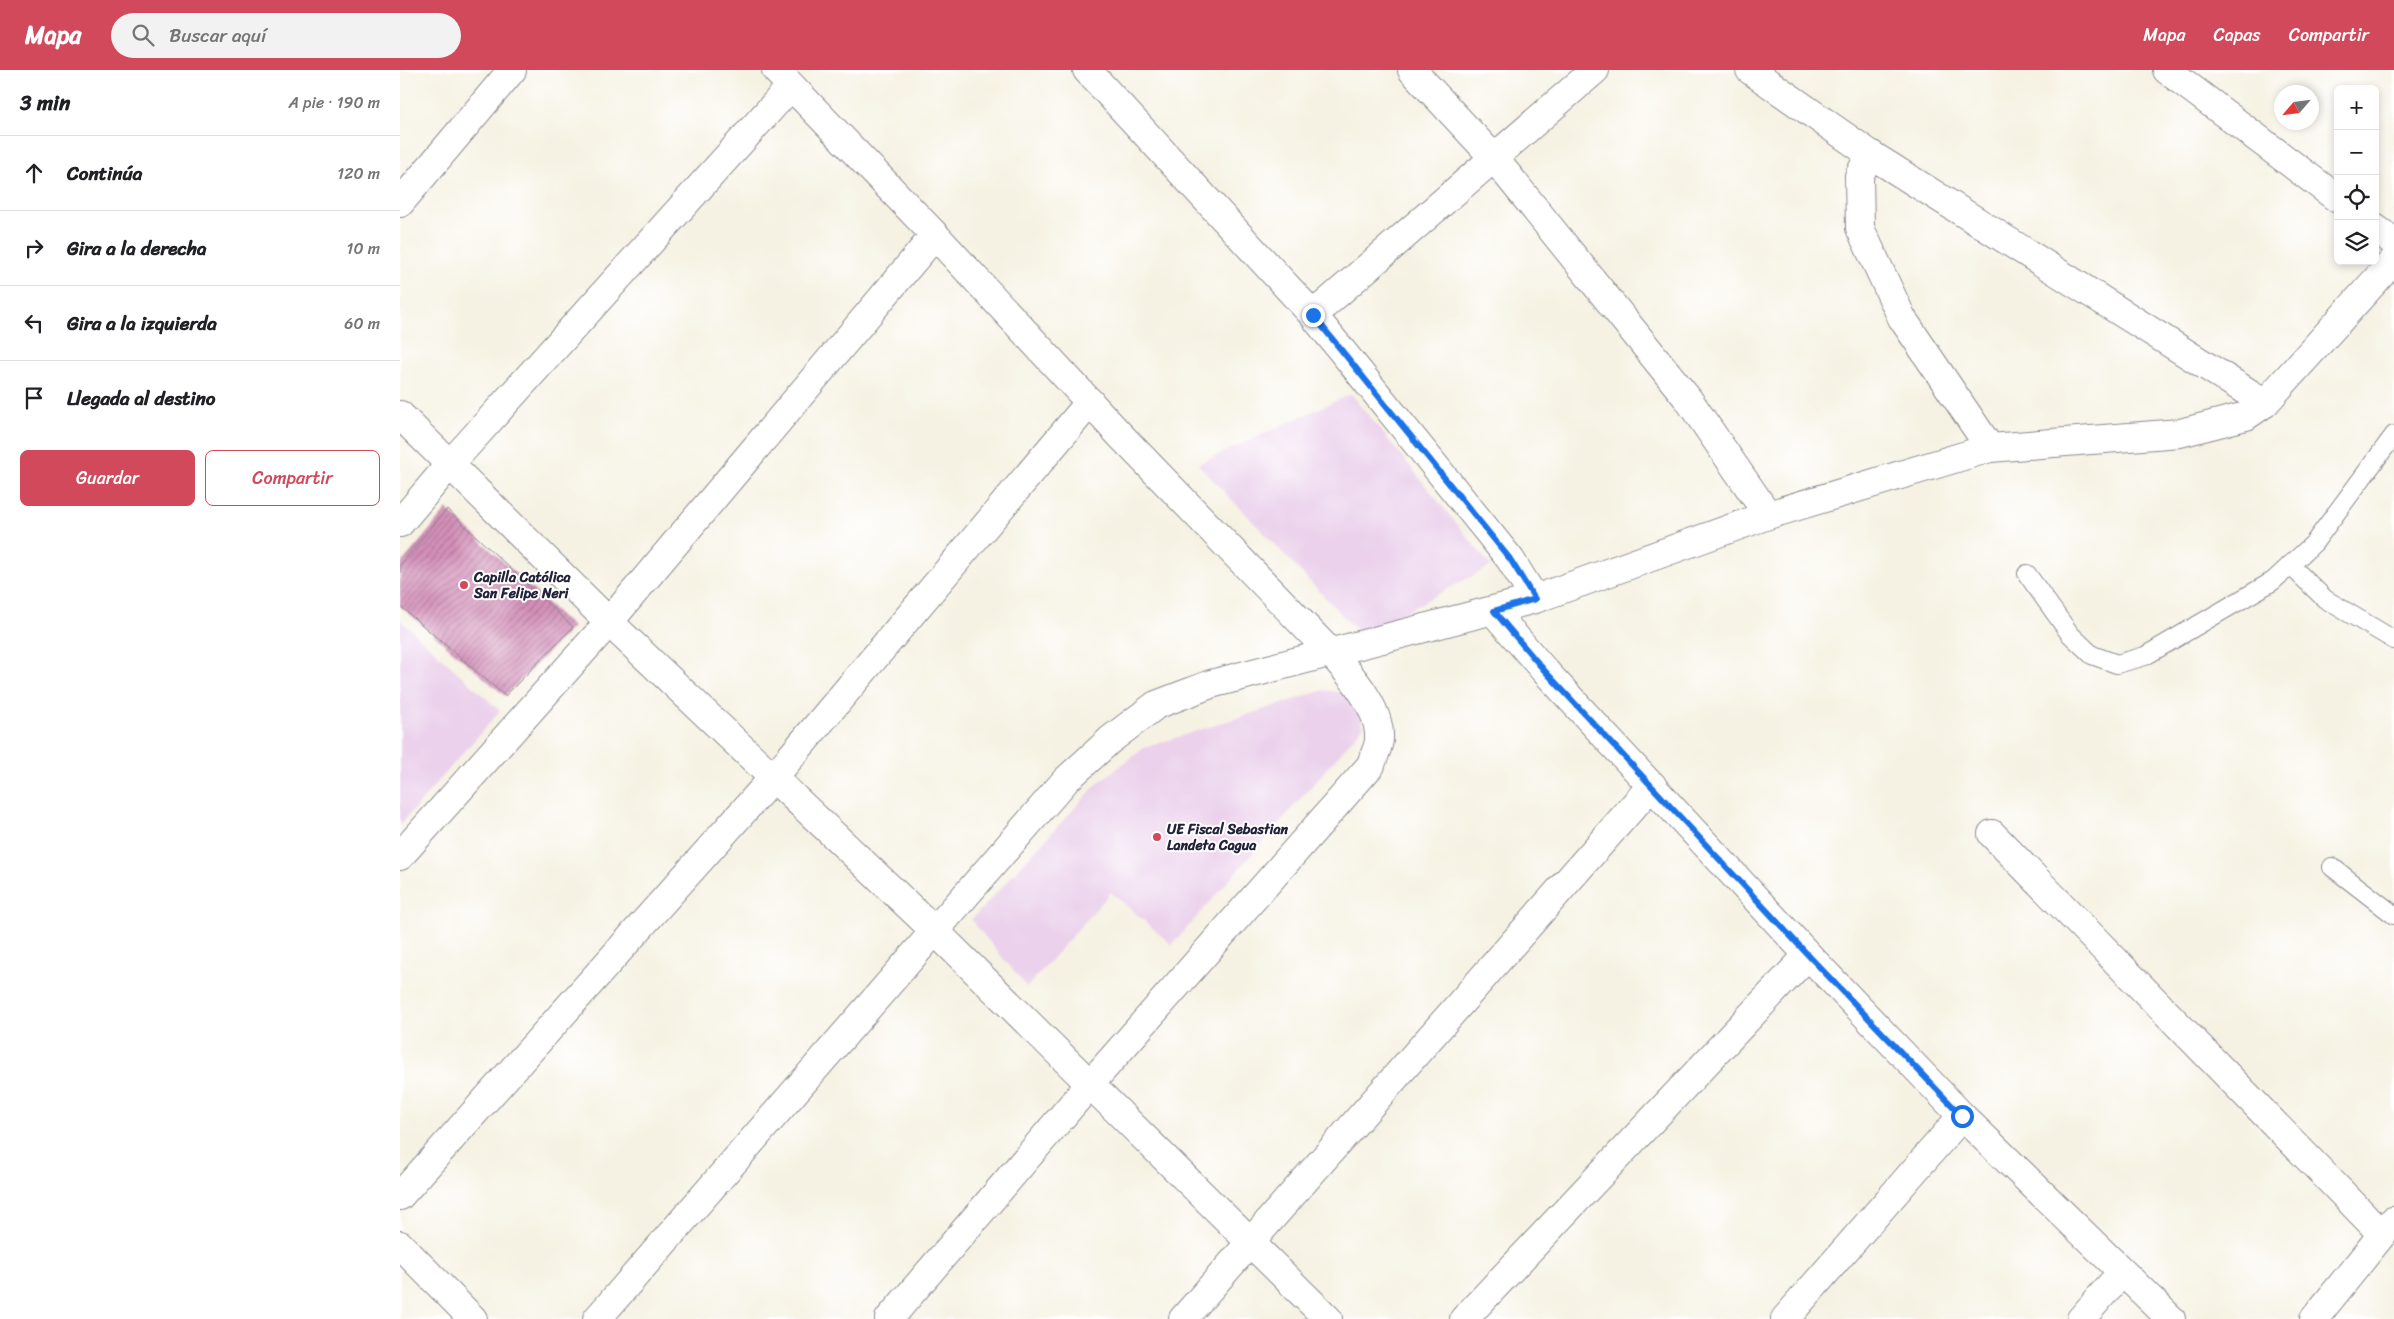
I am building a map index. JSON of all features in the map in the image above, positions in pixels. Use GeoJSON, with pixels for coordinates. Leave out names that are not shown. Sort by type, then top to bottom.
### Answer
{"type":"FeatureCollection","features":[{"type":"Feature","properties":{"kind":"street"},"geometry":{"type":"LineString","coordinates":[[400,203],[512,70]]}},
{"type":"Feature","properties":{"kind":"street"},"geometry":{"type":"LineString","coordinates":[[1087,70],[1313,315],[1510,559],[1535,599]]}},
{"type":"Feature","properties":{"kind":"street"},"geometry":{"type":"LineString","coordinates":[[1412,70],[1494,158],[1688,399],[1768,515]]}},
{"type":"Feature","properties":{"kind":"street"},"geometry":{"type":"LineString","coordinates":[[1313,315],[1595,70]]}},
{"type":"Feature","properties":{"kind":"street"},"geometry":{"type":"LineString","coordinates":[[1750,70],[1870,154],[2265,403]]}},
{"type":"Feature","properties":{"kind":"street"},"geometry":{"type":"LineString","coordinates":[[2167,70],[2334,196]]}},
{"type":"Feature","properties":{"kind":"street"},"geometry":{"type":"LineString","coordinates":[[400,523],[783,78],[935,235],[1090,402],[1356,681],[1373,711],[1379,739],[1371,765],[1090,1084],[889,1319]]}},
{"type":"Feature","properties":{"kind":"street"},"geometry":{"type":"LineString","coordinates":[[1870,154],[1859,176],[1860,228],[1902,318],[1990,448]]}},
{"type":"Feature","properties":{"kind":"street"},"geometry":{"type":"LineString","coordinates":[[2379,231],[2394,242]]}},
{"type":"Feature","properties":{"kind":"street"},"geometry":{"type":"LineString","coordinates":[[400,856],[609,622],[935,235]]}},
{"type":"Feature","properties":{"kind":"street"},"geometry":{"type":"LineString","coordinates":[[597,1319],[1066,780],[1110,740],[1156,705],[1211,684],[1535,599],[1768,515],[1990,448],[2180,433],[2246,416],[2265,403],[2394,260]]}},
{"type":"Feature","properties":{"kind":"street"},"geometry":{"type":"LineString","coordinates":[[400,1196],[773,778],[1090,402]]}},
{"type":"Feature","properties":{"kind":"street"},"geometry":{"type":"LineString","coordinates":[[400,415],[609,622],[934,930],[1328,1319]]}},
{"type":"Feature","properties":{"kind":"street"},"geometry":{"type":"LineString","coordinates":[[1494,611],[1544,670],[1652,784],[1808,955],[1962,1116],[2171,1319]]}},
{"type":"Feature","properties":{"kind":"street"},"geometry":{"type":"LineString","coordinates":[[1182,1319],[1652,784]]}},
{"type":"Feature","properties":{"kind":"street"},"geometry":{"type":"LineString","coordinates":[[1992,834],[2388,1227],[2314,1319]]}},
{"type":"Feature","properties":{"kind":"street"},"geometry":{"type":"LineString","coordinates":[[1464,1319],[1808,955]]}},
{"type":"Feature","properties":{"kind":"street"},"geometry":{"type":"LineString","coordinates":[[1785,1319],[1962,1116]]}},
{"type":"Feature","properties":{"kind":"street"},"geometry":{"type":"LineString","coordinates":[[400,1245],[473,1319]]}},
{"type":"Feature","properties":{"kind":"street"},"geometry":{"type":"LineString","coordinates":[[2081,1319],[2122,1272]]}},
{"type":"Feature","properties":{"kind":"lane"},"geometry":{"type":"LineString","coordinates":[[2027,574],[2070,634],[2092,654],[2117,664],[2145,656],[2273,581],[2290,566],[2314,543],[2394,435]]}},
{"type":"Feature","properties":{"kind":"lane"},"geometry":{"type":"LineString","coordinates":[[2290,566],[2325,599],[2394,640]]}},
{"type":"Feature","properties":{"kind":"lane"},"geometry":{"type":"LineString","coordinates":[[2332,867],[2394,915]]}},
{"type":"Feature","properties":{"kind":"shaded area"},"geometry":{"type":"Polygon","coordinates":[[[1351,394],[1491,566],[1361,635],[1198,464],[1351,394]]]}},
{"type":"Feature","properties":{"kind":"shaded area"},"geometry":{"type":"Polygon","coordinates":[[[400,620],[500,711],[400,825],[400,620]]]}},
{"type":"Feature","properties":{"kind":"shaded area","name":"UE Fiscal Sebastian Landeta Cagua"},"geometry":{"type":"Polygon","coordinates":[[[1324,690],[1350,694],[1364,726],[1172,945],[1111,892],[1027,987],[971,920],[1099,782],[1144,748],[1324,690]]]}},
{"type":"Feature","properties":{"kind":"building","name":"Capilla Católica San Felipe Neri"},"geometry":{"type":"Polygon","coordinates":[[[447,509],[573,627],[505,696],[400,606],[400,565],[447,509]]]}},
{"type":"Feature","properties":{"kind":"place","name":"Capilla Católica San Felipe Neri"},"geometry":{"type":"Point","coordinates":[464,585]}},
{"type":"Feature","properties":{"kind":"place","name":"UE Fiscal Sebastian Landeta Cagua"},"geometry":{"type":"Point","coordinates":[1157,837]}},
{"type":"Feature","properties":{"kind":"route"},"geometry":{"type":"LineString","coordinates":[[1313,315],[1510,559],[1535,599],[1494,611],[1544,670],[1652,784],[1808,955],[1962,1116]]}}]}
